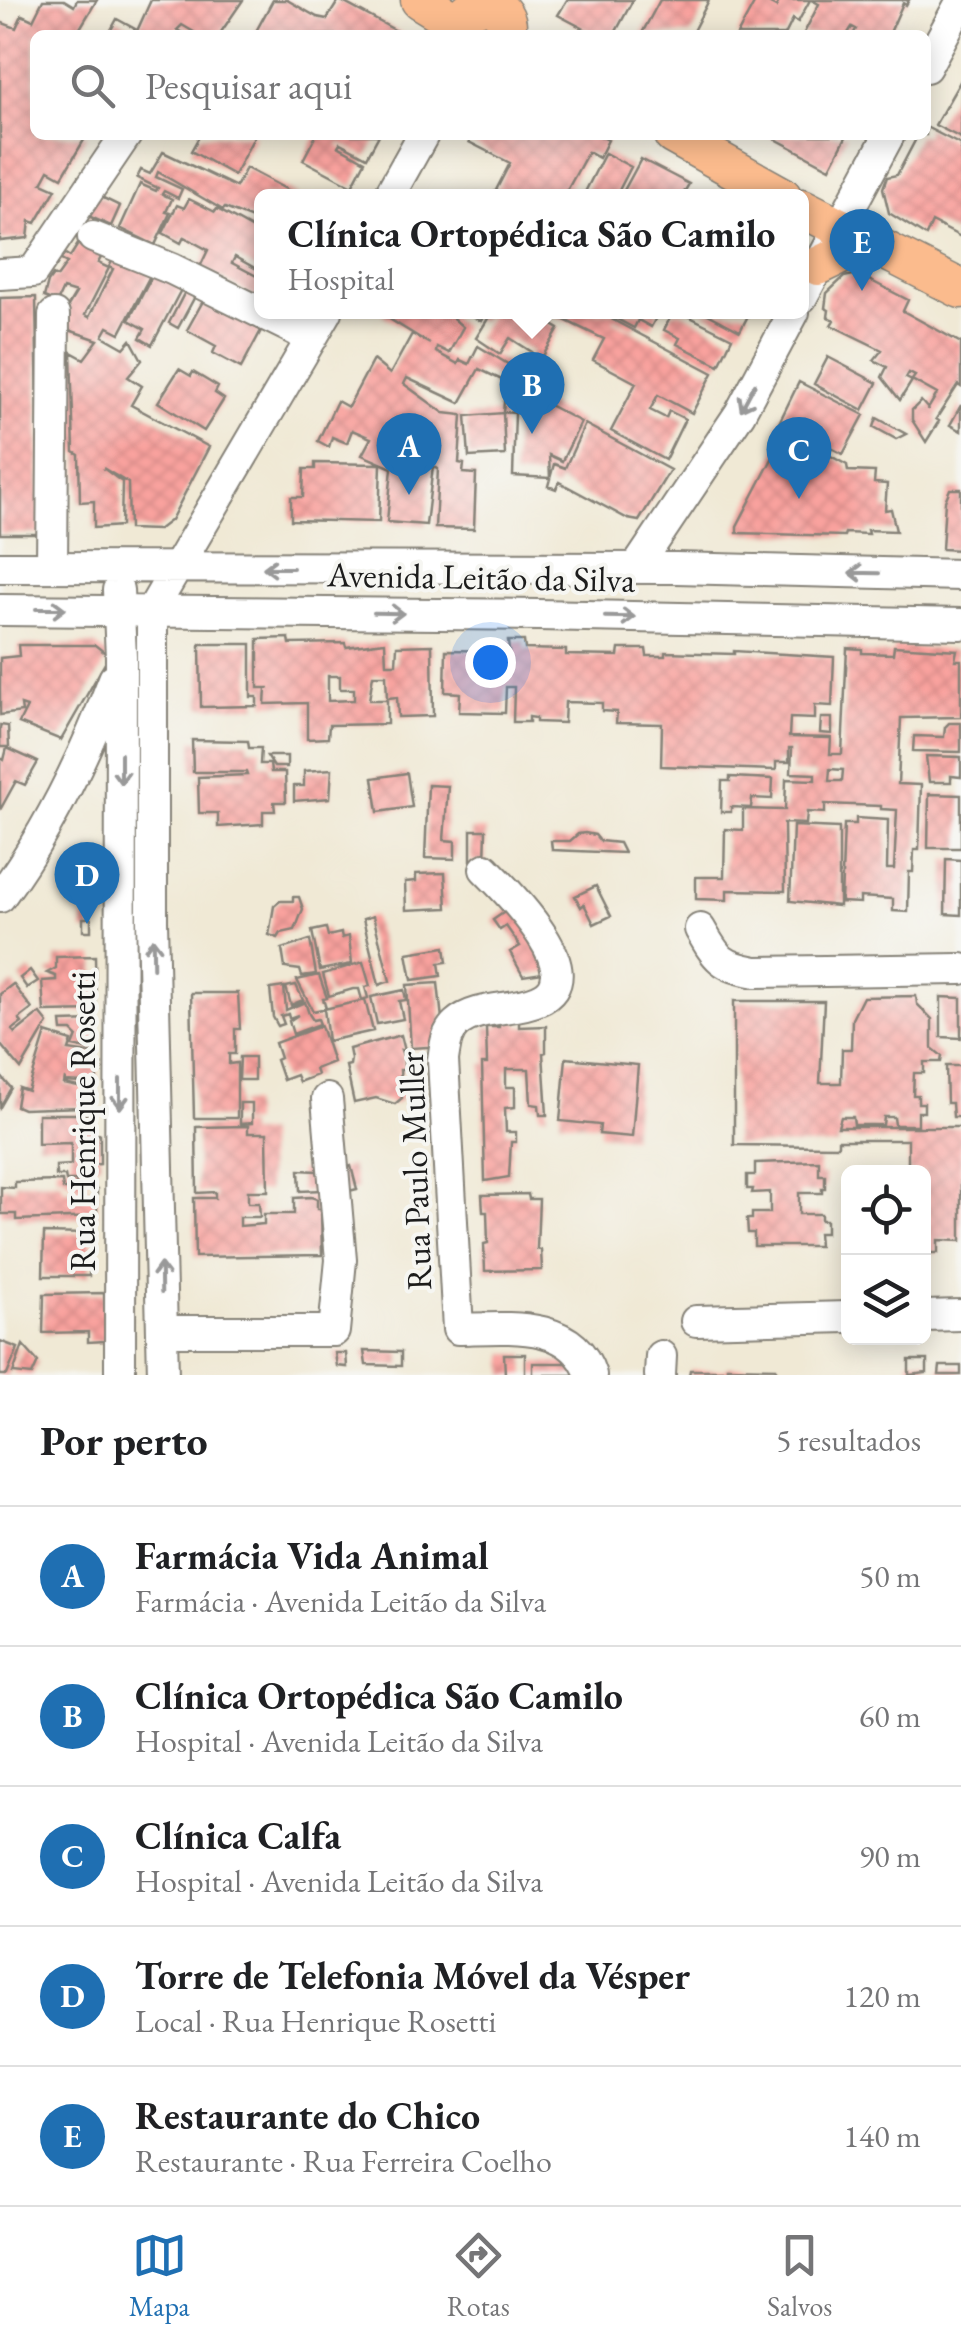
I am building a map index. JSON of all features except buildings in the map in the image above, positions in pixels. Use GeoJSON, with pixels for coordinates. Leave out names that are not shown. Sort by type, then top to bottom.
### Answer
{"type":"FeatureCollection","features":[{"type":"Feature","properties":{"kind":"main road"},"geometry":{"type":"LineString","coordinates":[[420,0],[488,17]]}},
{"type":"Feature","properties":{"kind":"main road"},"geometry":{"type":"LineString","coordinates":[[682,140],[769,189]]}},
{"type":"Feature","properties":{"kind":"main road"},"geometry":{"type":"LineString","coordinates":[[809,212],[961,289]]}},
{"type":"Feature","properties":{"kind":"main road"},"geometry":{"type":"LineString","coordinates":[[810,282],[851,250],[873,246]]}},
{"type":"Feature","properties":{"kind":"street"},"geometry":{"type":"LineString","coordinates":[[931,57],[961,2]]}},
{"type":"Feature","properties":{"kind":"street"},"geometry":{"type":"LineString","coordinates":[[0,274],[33,272],[123,140]]}},
{"type":"Feature","properties":{"kind":"street"},"geometry":{"type":"LineString","coordinates":[[393,189],[420,140]]}},
{"type":"Feature","properties":{"kind":"street"},"geometry":{"type":"LineString","coordinates":[[810,282],[886,140]]}},
{"type":"Feature","properties":{"kind":"street"},"geometry":{"type":"LineString","coordinates":[[93,237],[254,300]]}},
{"type":"Feature","properties":{"kind":"street"},"geometry":{"type":"LineString","coordinates":[[52,567],[54,315]]}},
{"type":"Feature","properties":{"kind":"street"},"geometry":{"type":"LineString","coordinates":[[636,568],[740,413],[790,319]]}},
{"type":"Feature","properties":{"kind":"street"},"geometry":{"type":"LineString","coordinates":[[152,610],[320,325]]}},
{"type":"Feature","properties":{"kind":"street"},"geometry":{"type":"LineString","coordinates":[[669,519],[676,568],[690,604],[702,618]]}},
{"type":"Feature","properties":{"kind":"street","name":"Avenida Leitão da Silva"},"geometry":{"type":"LineString","coordinates":[[0,567],[676,568],[961,575]]}},
{"type":"Feature","properties":{"kind":"street","name":"Rua Henrique Rosetti"},"geometry":{"type":"LineString","coordinates":[[117,567],[121,657],[120,1375]]}},
{"type":"Feature","properties":{"kind":"street","name":"Avenida Leitão da Silva"},"geometry":{"type":"LineString","coordinates":[[0,610],[961,624]]}},
{"type":"Feature","properties":{"kind":"street","name":"Rua Henrique Rosetti"},"geometry":{"type":"LineString","coordinates":[[152,610],[152,920],[163,1375]]}},
{"type":"Feature","properties":{"kind":"street"},"geometry":{"type":"LineString","coordinates":[[0,897],[67,786],[94,732],[121,657]]}},
{"type":"Feature","properties":{"kind":"street","name":"Rua Paulo Muller"},"geometry":{"type":"LineString","coordinates":[[485,868],[527,914],[548,947],[558,973],[550,994],[538,1001],[469,1016],[454,1024],[447,1038],[443,1060],[458,1329],[509,1328],[548,1333],[568,1340],[586,1357],[591,1375]]}},
{"type":"Feature","properties":{"kind":"street"},"geometry":{"type":"LineString","coordinates":[[700,929],[716,958],[733,968],[756,972],[961,968]]}},
{"type":"Feature","properties":{"kind":"street"},"geometry":{"type":"LineString","coordinates":[[162,1331],[334,1331],[340,1260],[327,1099]]}},
{"type":"Feature","properties":{"kind":"street"},"geometry":{"type":"LineString","coordinates":[[931,1316],[961,1315]]}},
{"type":"Feature","properties":{"kind":"street"},"geometry":{"type":"LineString","coordinates":[[696,1320],[841,1318]]}},
{"type":"Feature","properties":{"kind":"place","name":"Restaurante do Chico"},"geometry":{"type":"Point","coordinates":[862,291]}},
{"type":"Feature","properties":{"kind":"place","name":"Clínica Ortopédica São Camilo"},"geometry":{"type":"Point","coordinates":[532,434]}},
{"type":"Feature","properties":{"kind":"place","name":"Farmácia Vida Animal"},"geometry":{"type":"Point","coordinates":[409,495]}},
{"type":"Feature","properties":{"kind":"place","name":"Clínica Calfa"},"geometry":{"type":"Point","coordinates":[799,499]}},
{"type":"Feature","properties":{"kind":"place","name":"Torre de Telefonia Móvel da Vésper"},"geometry":{"type":"Point","coordinates":[87,924]}}]}
